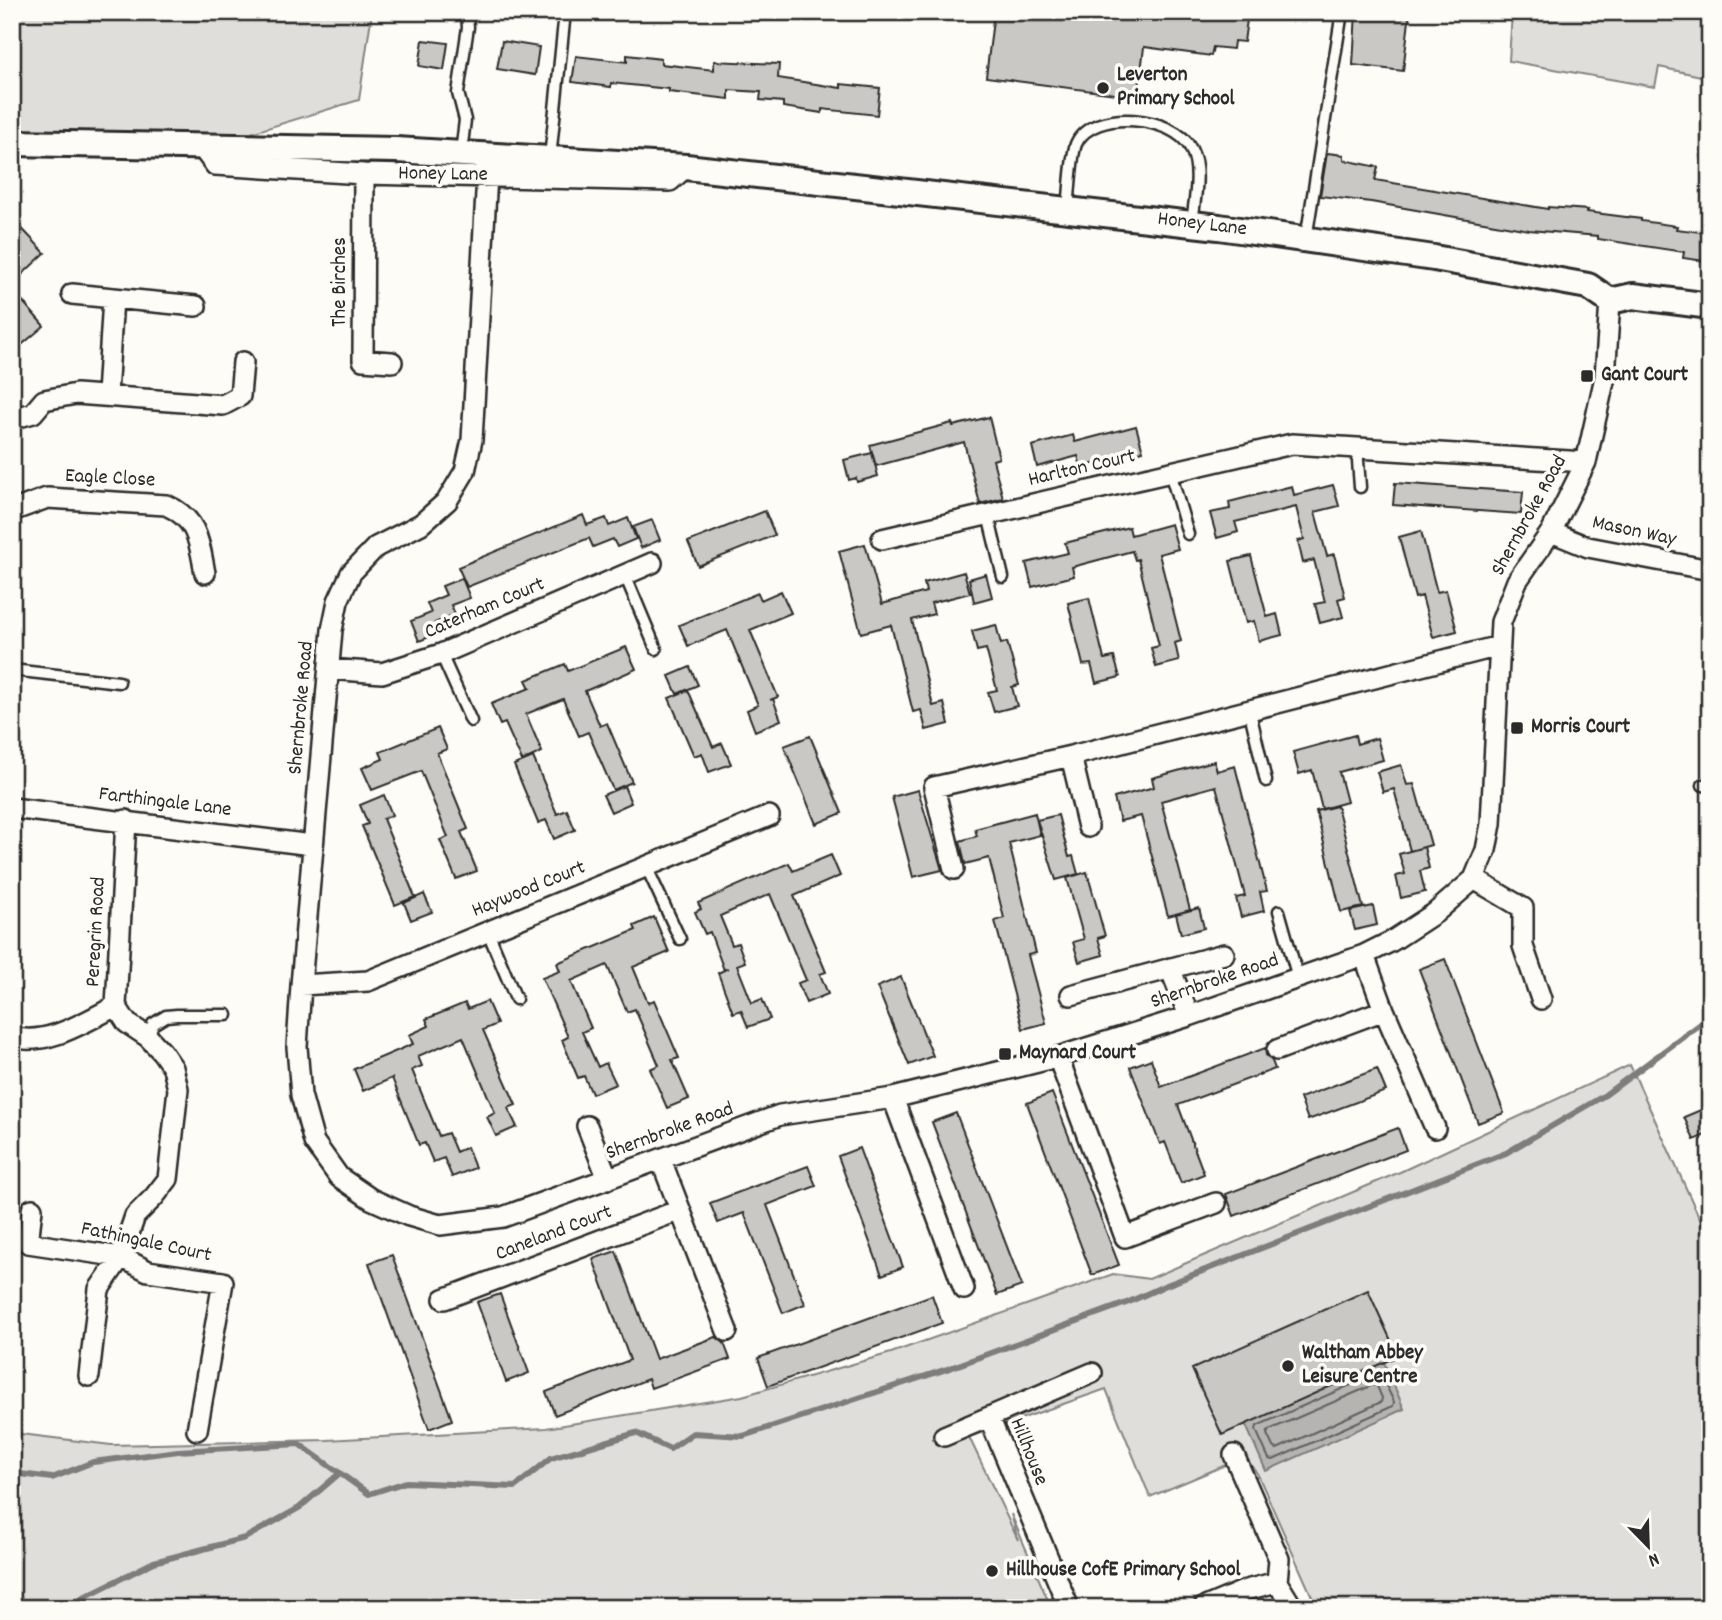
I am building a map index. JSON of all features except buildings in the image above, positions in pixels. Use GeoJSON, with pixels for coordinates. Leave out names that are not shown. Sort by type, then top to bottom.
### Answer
{"type":"FeatureCollection","features":[{"type":"Feature","properties":{"kind":"street","name":"Honey Lane"},"geometry":{"type":"LineString","coordinates":[[12,143],[461,153],[486,165],[670,181],[686,167]]}},
{"type":"Feature","properties":{"kind":"street","name":"Honey Lane"},"geometry":{"type":"LineString","coordinates":[[202,148],[215,164],[364,174],[550,158],[686,167],[1192,224],[1434,258],[1588,286],[1610,301]]}},
{"type":"Feature","properties":{"kind":"street","name":"Shernbroke Road"},"geometry":{"type":"LineString","coordinates":[[486,165],[472,439],[465,471],[447,500],[421,524],[376,547],[351,573],[338,601],[332,630],[312,845],[297,1047],[301,1096],[314,1142],[339,1177],[371,1199],[409,1216],[440,1225],[503,1217],[780,1115],[892,1098],[997,1074],[1189,1016],[1364,955],[1392,941],[1435,912],[1474,878],[1486,850],[1491,824],[1501,622],[1517,581],[1551,532],[1586,462],[1605,377],[1610,301]]}},
{"type":"Feature","properties":{"kind":"street","name":"The Birches"},"geometry":{"type":"LineString","coordinates":[[364,174],[363,360],[392,362]]}},
{"type":"Feature","properties":{"kind":"street"},"geometry":{"type":"LineString","coordinates":[[72,294],[196,306]]}},
{"type":"Feature","properties":{"kind":"street"},"geometry":{"type":"LineString","coordinates":[[1610,301],[1633,296],[1710,306]]}},
{"type":"Feature","properties":{"kind":"street"},"geometry":{"type":"LineString","coordinates":[[107,395],[113,298]]}},
{"type":"Feature","properties":{"kind":"street"},"geometry":{"type":"LineString","coordinates":[[12,419],[33,413],[44,400],[76,394],[223,405],[240,396],[243,362]]}},
{"type":"Feature","properties":{"kind":"street","name":"Harlton Court"},"geometry":{"type":"LineString","coordinates":[[882,539],[1292,444],[1357,448]]}},
{"type":"Feature","properties":{"kind":"street"},"geometry":{"type":"LineString","coordinates":[[1357,448],[1586,462]]}},
{"type":"Feature","properties":{"kind":"street","name":"Eagle Close"},"geometry":{"type":"LineString","coordinates":[[12,511],[47,498],[166,505],[181,512],[196,531],[205,573]]}},
{"type":"Feature","properties":{"kind":"street","name":"Mason Way"},"geometry":{"type":"LineString","coordinates":[[1551,532],[1588,547],[1710,570]]}},
{"type":"Feature","properties":{"kind":"street","name":"Caterham Court"},"geometry":{"type":"LineString","coordinates":[[329,669],[382,673],[441,654],[652,563]]}},
{"type":"Feature","properties":{"kind":"street"},"geometry":{"type":"LineString","coordinates":[[954,869],[934,787],[1071,756],[1249,708],[1499,646]]}},
{"type":"Feature","properties":{"kind":"street"},"geometry":{"type":"LineString","coordinates":[[1071,756],[1088,827]]}},
{"type":"Feature","properties":{"kind":"street","name":"Farthingale Lane"},"geometry":{"type":"LineString","coordinates":[[12,807],[312,845]]}},
{"type":"Feature","properties":{"kind":"street","name":"Haywood Court"},"geometry":{"type":"LineString","coordinates":[[301,985],[368,981],[769,816]]}},
{"type":"Feature","properties":{"kind":"street","name":"Peregrin Road"},"geometry":{"type":"LineString","coordinates":[[89,1376],[99,1289],[121,1256],[135,1216],[168,1179],[178,1089],[173,1068],[148,1037],[127,1023],[116,1006],[125,820]]}},
{"type":"Feature","properties":{"kind":"street"},"geometry":{"type":"LineString","coordinates":[[1474,878],[1523,908],[1523,946],[1541,999]]}},
{"type":"Feature","properties":{"kind":"street"},"geometry":{"type":"LineString","coordinates":[[1071,995],[1224,954]]}},
{"type":"Feature","properties":{"kind":"street"},"geometry":{"type":"LineString","coordinates":[[1364,955],[1384,1010],[1435,1128]]}},
{"type":"Feature","properties":{"kind":"street"},"geometry":{"type":"LineString","coordinates":[[1170,968],[1189,1016]]}},
{"type":"Feature","properties":{"kind":"street"},"geometry":{"type":"LineString","coordinates":[[12,1037],[32,1039],[54,1035],[116,1006]]}},
{"type":"Feature","properties":{"kind":"street"},"geometry":{"type":"LineString","coordinates":[[1277,1050],[1384,1010]]}},
{"type":"Feature","properties":{"kind":"street"},"geometry":{"type":"LineString","coordinates":[[1058,1057],[1125,1237],[1216,1203]]}},
{"type":"Feature","properties":{"kind":"street"},"geometry":{"type":"LineString","coordinates":[[892,1098],[964,1290]]}},
{"type":"Feature","properties":{"kind":"street"},"geometry":{"type":"LineString","coordinates":[[587,1126],[608,1179]]}},
{"type":"Feature","properties":{"kind":"street"},"geometry":{"type":"LineString","coordinates":[[661,1160],[727,1331]]}},
{"type":"Feature","properties":{"kind":"street","name":"Fathingale Court"},"geometry":{"type":"LineString","coordinates":[[32,1209],[28,1243],[121,1256],[148,1271],[223,1282],[197,1430]]}},
{"type":"Feature","properties":{"kind":"street","name":"Caneland Court"},"geometry":{"type":"LineString","coordinates":[[444,1299],[680,1210]]}},
{"type":"Feature","properties":{"kind":"street","name":"Hillhouse"},"geometry":{"type":"LineString","coordinates":[[1069,1608],[989,1417],[1092,1373]]}},
{"type":"Feature","properties":{"kind":"street"},"geometry":{"type":"LineString","coordinates":[[944,1436],[989,1417]]}},
{"type":"Feature","properties":{"kind":"street"},"geometry":{"type":"LineString","coordinates":[[1234,1455],[1279,1559],[1277,1581],[1293,1608]]}},
{"type":"Feature","properties":{"kind":"street"},"geometry":{"type":"LineString","coordinates":[[1203,1608],[1246,1590],[1277,1581]]}},
{"type":"Feature","properties":{"kind":"lane"},"geometry":{"type":"LineString","coordinates":[[461,12],[467,16],[468,27],[458,93],[465,120],[461,153]]}},
{"type":"Feature","properties":{"kind":"lane"},"geometry":{"type":"LineString","coordinates":[[550,158],[565,12]]}},
{"type":"Feature","properties":{"kind":"lane"},"geometry":{"type":"LineString","coordinates":[[1306,240],[1342,12]]}},
{"type":"Feature","properties":{"kind":"lane"},"geometry":{"type":"LineString","coordinates":[[1068,209],[1076,144],[1088,128],[1108,120],[1145,122],[1173,129],[1191,147],[1196,164],[1192,224]]}},
{"type":"Feature","properties":{"kind":"lane"},"geometry":{"type":"LineString","coordinates":[[1357,448],[1360,487]]}},
{"type":"Feature","properties":{"kind":"lane"},"geometry":{"type":"LineString","coordinates":[[1170,472],[1188,534]]}},
{"type":"Feature","properties":{"kind":"lane"},"geometry":{"type":"LineString","coordinates":[[988,514],[1003,577]]}},
{"type":"Feature","properties":{"kind":"lane"},"geometry":{"type":"LineString","coordinates":[[625,575],[656,649]]}},
{"type":"Feature","properties":{"kind":"lane"},"geometry":{"type":"LineString","coordinates":[[441,654],[471,721]]}},
{"type":"Feature","properties":{"kind":"lane"},"geometry":{"type":"LineString","coordinates":[[12,670],[119,682]]}},
{"type":"Feature","properties":{"kind":"lane"},"geometry":{"type":"LineString","coordinates":[[1249,708],[1266,781]]}},
{"type":"Feature","properties":{"kind":"lane"},"geometry":{"type":"LineString","coordinates":[[646,866],[680,939]]}},
{"type":"Feature","properties":{"kind":"lane"},"geometry":{"type":"LineString","coordinates":[[1279,911],[1298,978]]}},
{"type":"Feature","properties":{"kind":"lane"},"geometry":{"type":"LineString","coordinates":[[488,932],[516,999]]}},
{"type":"Feature","properties":{"kind":"lane"},"geometry":{"type":"LineString","coordinates":[[148,1037],[153,1024],[166,1016],[227,1015]]}},
{"type":"Feature","properties":{"kind":"shaded area"},"geometry":{"type":"Polygon","coordinates":[[[12,12],[372,12],[359,100],[202,148],[12,138],[12,12]]]}},
{"type":"Feature","properties":{"kind":"shaded area"},"geometry":{"type":"Polygon","coordinates":[[[1512,12],[1710,12],[1710,78],[1659,67],[1655,87],[1509,61],[1512,12]]]}},
{"type":"Feature","properties":{"kind":"shaded area"},"geometry":{"type":"Polygon","coordinates":[[[1630,1065],[1710,1241],[1710,1608],[1317,1608],[1258,1475],[1247,1459],[1228,1464],[1150,1497],[1106,1389],[969,1437],[1018,1540],[1011,1514],[1050,1605],[1039,1608],[12,1608],[12,1433],[111,1445],[327,1440],[546,1428],[742,1396],[891,1353],[1113,1274],[1149,1279],[1400,1172],[1630,1065]]]}},
{"type":"Feature","properties":{"kind":"water"},"geometry":{"type":"Polygon","coordinates":[[[1384,1362],[1404,1409],[1266,1471],[1245,1423],[1384,1362]]]}},
{"type":"Feature","properties":{"kind":"waterway"},"geometry":{"type":"LineString","coordinates":[[12,1473],[52,1478],[93,1462],[178,1451],[299,1444],[369,1494],[406,1482],[515,1487],[551,1458],[636,1433],[670,1449],[693,1433],[743,1436],[950,1368],[1129,1302],[1506,1153],[1605,1095],[1710,1017]]}},
{"type":"Feature","properties":{"kind":"waterway"},"geometry":{"type":"LineString","coordinates":[[62,1608],[154,1562],[245,1538],[299,1508],[340,1473]]}},
{"type":"Feature","properties":{"kind":"waterway"},"geometry":{"type":"LineString","coordinates":[[12,1603],[45,1608]]}},
{"type":"Feature","properties":{"kind":"place","name":"Leverton Primary School"},"geometry":{"type":"Point","coordinates":[1103,88]}},
{"type":"Feature","properties":{"kind":"place","name":"Gant Court"},"geometry":{"type":"Point","coordinates":[1587,376]}},
{"type":"Feature","properties":{"kind":"place","name":"Morris Court"},"geometry":{"type":"Point","coordinates":[1517,728]}},
{"type":"Feature","properties":{"kind":"place","name":"Maynard Court"},"geometry":{"type":"Point","coordinates":[1005,1054]}},
{"type":"Feature","properties":{"kind":"place","name":"Waltham Abbey Leisure Centre"},"geometry":{"type":"Point","coordinates":[1288,1366]}},
{"type":"Feature","properties":{"kind":"place","name":"Hillhouse CofE Primary School"},"geometry":{"type":"Point","coordinates":[992,1571]}}]}
